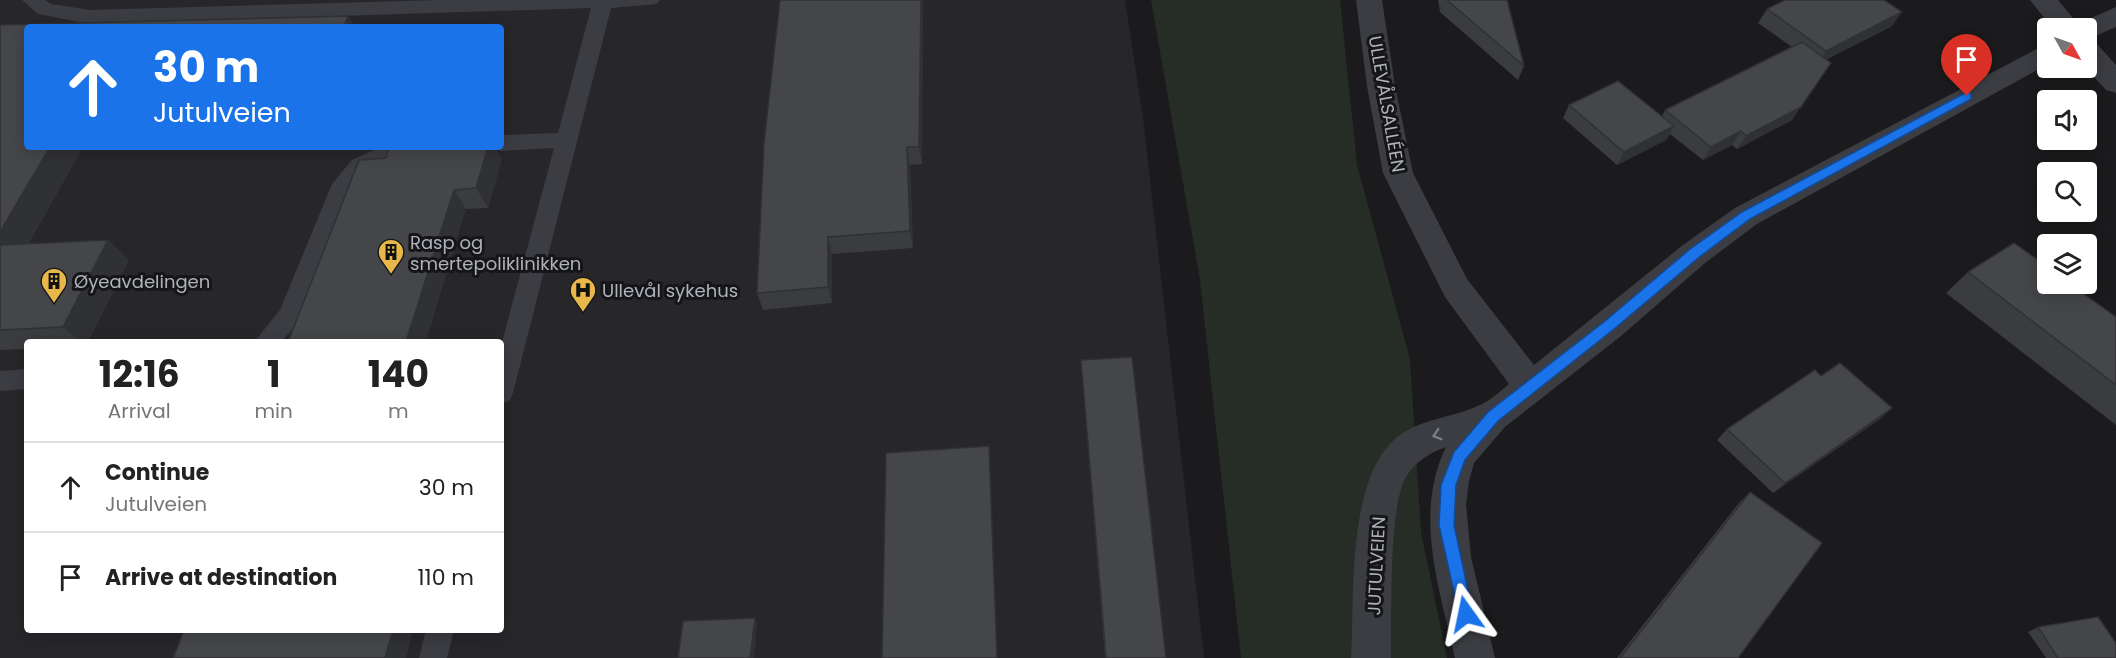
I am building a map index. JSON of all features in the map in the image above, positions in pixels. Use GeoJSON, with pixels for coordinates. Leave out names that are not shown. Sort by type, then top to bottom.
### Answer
{"type":"FeatureCollection","features":[{"type":"Feature","properties":{"kind":"street","name":"ULLEVÅLSALLÉEN"},"geometry":{"type":"LineString","coordinates":[[1370,0],[1381,86],[1398,172],[1456,288],[1531,386]]}},
{"type":"Feature","properties":{"kind":"street"},"geometry":{"type":"LineString","coordinates":[[2043,0],[2058,18]]}},
{"type":"Feature","properties":{"kind":"street"},"geometry":{"type":"LineString","coordinates":[[2097,26],[2116,16]]}},
{"type":"Feature","properties":{"kind":"street","name":"JUTULVEIEN"},"geometry":{"type":"LineString","coordinates":[[1371,658],[1377,519],[1388,473],[1403,453],[1420,441],[1493,416],[1609,326],[1694,254],[1746,216],[2037,58]]}},
{"type":"Feature","properties":{"kind":"street"},"geometry":{"type":"LineString","coordinates":[[2097,62],[2116,83]]}},
{"type":"Feature","properties":{"kind":"street"},"geometry":{"type":"LineString","coordinates":[[1475,658],[1446,525],[1449,485],[1459,457],[1493,416]]}},
{"type":"Feature","properties":{"kind":"lane"},"geometry":{"type":"LineString","coordinates":[[32,0],[45,9],[90,16],[166,12],[602,3],[650,0]]}},
{"type":"Feature","properties":{"kind":"lane"},"geometry":{"type":"LineString","coordinates":[[504,381],[602,3]]}},
{"type":"Feature","properties":{"kind":"lane"},"geometry":{"type":"LineString","coordinates":[[504,143],[566,140]]}},
{"type":"Feature","properties":{"kind":"lane"},"geometry":{"type":"LineString","coordinates":[[269,339],[290,315],[340,190],[360,166],[393,150]]}},
{"type":"Feature","properties":{"kind":"lane"},"geometry":{"type":"LineString","coordinates":[[0,381],[24,380]]}},
{"type":"Feature","properties":{"kind":"lane"},"geometry":{"type":"LineString","coordinates":[[433,658],[439,633]]}},
{"type":"Feature","properties":{"kind":"shaded area","name":"Ullevål sykehus"},"geometry":{"type":"Polygon","coordinates":[[[0,0],[1125,0],[1143,118],[1204,658],[0,658],[0,0]]]}},
{"type":"Feature","properties":{"kind":"shaded area"},"geometry":{"type":"Polygon","coordinates":[[[1151,0],[1340,0],[1357,165],[1410,359],[1421,532],[1447,658],[1241,658],[1200,280],[1151,0]]]}},
{"type":"Feature","properties":{"kind":"building"},"geometry":{"type":"Polygon","coordinates":[[[780,0],[921,0],[919,147],[907,147],[910,231],[828,237],[828,287],[757,293],[764,143],[780,0]]]}},
{"type":"Feature","properties":{"kind":"building"},"geometry":{"type":"Polygon","coordinates":[[[1447,0],[1507,0],[1524,66],[1447,0]]]}},
{"type":"Feature","properties":{"kind":"building"},"geometry":{"type":"Polygon","coordinates":[[[1785,0],[1884,0],[1902,12],[1826,51],[1767,9],[1785,0]]]}},
{"type":"Feature","properties":{"kind":"building"},"geometry":{"type":"Polygon","coordinates":[[[348,16],[345,24],[39,24],[348,16]]]}},
{"type":"Feature","properties":{"kind":"building"},"geometry":{"type":"Polygon","coordinates":[[[24,24],[24,150],[48,150],[0,232],[0,25],[24,24]]]}},
{"type":"Feature","properties":{"kind":"building"},"geometry":{"type":"Polygon","coordinates":[[[1802,42],[1831,63],[1801,107],[1746,136],[1741,131],[1711,147],[1665,110],[1802,42]]]}},
{"type":"Feature","properties":{"kind":"building"},"geometry":{"type":"Polygon","coordinates":[[[1618,81],[1674,126],[1624,152],[1569,105],[1618,81]]]}},
{"type":"Feature","properties":{"kind":"building","name":"Rasp og smertepoliklinikken"},"geometry":{"type":"Polygon","coordinates":[[[388,150],[487,150],[476,188],[454,190],[407,339],[289,339],[359,160],[386,158],[388,150]]]}},
{"type":"Feature","properties":{"kind":"building"},"geometry":{"type":"Polygon","coordinates":[[[108,240],[63,327],[0,330],[0,245],[108,240]]]}},
{"type":"Feature","properties":{"kind":"building"},"geometry":{"type":"Polygon","coordinates":[[[2014,243],[2037,259],[2037,294],[2084,294],[2116,317],[2116,385],[1968,272],[2014,243]]]}},
{"type":"Feature","properties":{"kind":"building"},"geometry":{"type":"Polygon","coordinates":[[[1132,357],[1166,658],[1106,658],[1081,360],[1132,357]]]}},
{"type":"Feature","properties":{"kind":"building"},"geometry":{"type":"Polygon","coordinates":[[[1840,363],[1892,408],[1785,483],[1727,429],[1815,370],[1821,376],[1840,363]]]}},
{"type":"Feature","properties":{"kind":"building"},"geometry":{"type":"Polygon","coordinates":[[[989,446],[997,658],[882,658],[886,453],[989,446]]]}},
{"type":"Feature","properties":{"kind":"building"},"geometry":{"type":"Polygon","coordinates":[[[1750,492],[1822,543],[1738,658],[1620,658],[1750,492]]]}},
{"type":"Feature","properties":{"kind":"building"},"geometry":{"type":"Polygon","coordinates":[[[2098,617],[2116,643],[2116,658],[2058,658],[2038,627],[2098,617]]]}},
{"type":"Feature","properties":{"kind":"building"},"geometry":{"type":"Polygon","coordinates":[[[755,618],[750,658],[678,658],[683,621],[755,618]]]}},
{"type":"Feature","properties":{"kind":"building"},"geometry":{"type":"Polygon","coordinates":[[[183,633],[392,633],[385,658],[173,658],[183,633]]]}},
{"type":"Feature","properties":{"kind":"place","name":"Rasp og smertepoliklinikken"},"geometry":{"type":"Point","coordinates":[391,275]}},
{"type":"Feature","properties":{"kind":"place","name":"Øyeavdelingen"},"geometry":{"type":"Point","coordinates":[54,304]}},
{"type":"Feature","properties":{"kind":"place","name":"Ullevål sykehus"},"geometry":{"type":"Point","coordinates":[583,313]}},
{"type":"Feature","properties":{"kind":"route"},"geometry":{"type":"LineString","coordinates":[[1466,614],[1446,525],[1449,485],[1459,457],[1493,416],[1609,326],[1694,254],[1746,216],[1967,96]]}}]}
